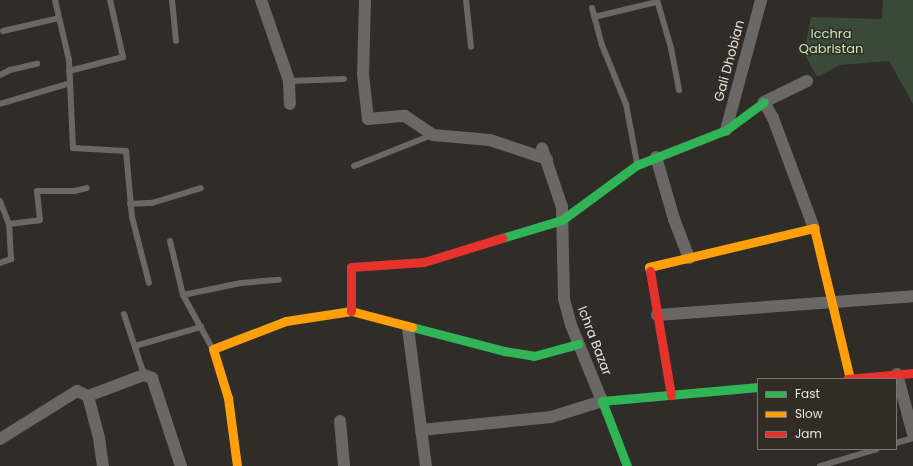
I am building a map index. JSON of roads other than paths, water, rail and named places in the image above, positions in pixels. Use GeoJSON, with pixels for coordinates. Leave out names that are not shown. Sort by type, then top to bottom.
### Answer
{"type":"FeatureCollection","features":[{"type":"Feature","properties":{"kind":"street"},"geometry":{"type":"LineString","coordinates":[[261,0],[289,81],[290,104]]}},
{"type":"Feature","properties":{"kind":"street"},"geometry":{"type":"LineString","coordinates":[[365,0],[363,74],[368,119],[405,116],[433,135]]}},
{"type":"Feature","properties":{"kind":"street","name":"Gali Dhobian"},"geometry":{"type":"LineString","coordinates":[[726,130],[761,0]]}},
{"type":"Feature","properties":{"kind":"street"},"geometry":{"type":"LineString","coordinates":[[351,312],[351,267],[424,262],[562,220],[637,165],[726,130],[764,102],[807,81]]}},
{"type":"Feature","properties":{"kind":"street"},"geometry":{"type":"LineString","coordinates":[[764,102],[773,118],[814,228],[833,302],[850,378]]}},
{"type":"Feature","properties":{"kind":"street","name":"Ichra Bazar"},"geometry":{"type":"LineString","coordinates":[[433,135],[490,140],[545,153],[562,207],[564,298],[578,344],[627,466]]}},
{"type":"Feature","properties":{"kind":"street"},"geometry":{"type":"LineString","coordinates":[[656,157],[674,219],[690,258]]}},
{"type":"Feature","properties":{"kind":"street"},"geometry":{"type":"LineString","coordinates":[[671,395],[649,267],[814,228]]}},
{"type":"Feature","properties":{"kind":"street"},"geometry":{"type":"LineString","coordinates":[[657,315],[913,296]]}},
{"type":"Feature","properties":{"kind":"street"},"geometry":{"type":"LineString","coordinates":[[237,466],[228,398],[213,349],[286,321],[351,312],[408,328],[504,351],[534,356],[578,344]]}},
{"type":"Feature","properties":{"kind":"street"},"geometry":{"type":"LineString","coordinates":[[408,328],[426,466]]}},
{"type":"Feature","properties":{"kind":"street"},"geometry":{"type":"LineString","coordinates":[[859,378],[913,373]]}},
{"type":"Feature","properties":{"kind":"street"},"geometry":{"type":"LineString","coordinates":[[897,374],[913,434]]}},
{"type":"Feature","properties":{"kind":"street"},"geometry":{"type":"LineString","coordinates":[[0,438],[77,391],[88,396],[144,375],[152,378],[181,466]]}},
{"type":"Feature","properties":{"kind":"street"},"geometry":{"type":"LineString","coordinates":[[421,430],[550,417],[602,401],[757,387]]}},
{"type":"Feature","properties":{"kind":"street"},"geometry":{"type":"LineString","coordinates":[[88,396],[99,438],[103,466]]}},
{"type":"Feature","properties":{"kind":"street"},"geometry":{"type":"LineString","coordinates":[[340,421],[344,466]]}},
{"type":"Feature","properties":{"kind":"lane"},"geometry":{"type":"LineString","coordinates":[[55,0],[69,70],[73,148],[126,151],[130,204],[149,283]]}},
{"type":"Feature","properties":{"kind":"lane"},"geometry":{"type":"LineString","coordinates":[[69,70],[123,57],[110,0]]}},
{"type":"Feature","properties":{"kind":"lane"},"geometry":{"type":"LineString","coordinates":[[172,0],[176,41]]}},
{"type":"Feature","properties":{"kind":"lane"},"geometry":{"type":"LineString","coordinates":[[466,0],[471,47]]}},
{"type":"Feature","properties":{"kind":"lane"},"geometry":{"type":"LineString","coordinates":[[594,17],[657,1],[671,48],[679,90]]}},
{"type":"Feature","properties":{"kind":"lane"},"geometry":{"type":"LineString","coordinates":[[592,8],[602,45],[626,104],[637,165]]}},
{"type":"Feature","properties":{"kind":"lane"},"geometry":{"type":"LineString","coordinates":[[3,31],[59,18]]}},
{"type":"Feature","properties":{"kind":"lane"},"geometry":{"type":"LineString","coordinates":[[0,75],[10,70],[37,64]]}},
{"type":"Feature","properties":{"kind":"lane"},"geometry":{"type":"LineString","coordinates":[[289,81],[344,79]]}},
{"type":"Feature","properties":{"kind":"lane"},"geometry":{"type":"LineString","coordinates":[[0,104],[70,83]]}},
{"type":"Feature","properties":{"kind":"lane"},"geometry":{"type":"LineString","coordinates":[[354,166],[433,135]]}},
{"type":"Feature","properties":{"kind":"lane"},"geometry":{"type":"LineString","coordinates":[[9,224],[40,220],[37,191],[74,191],[87,188]]}},
{"type":"Feature","properties":{"kind":"lane"},"geometry":{"type":"LineString","coordinates":[[130,204],[152,203],[201,188]]}},
{"type":"Feature","properties":{"kind":"lane"},"geometry":{"type":"LineString","coordinates":[[0,201],[9,224],[11,259],[0,263]]}},
{"type":"Feature","properties":{"kind":"lane"},"geometry":{"type":"LineString","coordinates":[[170,241],[183,295],[213,349]]}},
{"type":"Feature","properties":{"kind":"lane"},"geometry":{"type":"LineString","coordinates":[[183,295],[241,283],[279,280]]}},
{"type":"Feature","properties":{"kind":"lane"},"geometry":{"type":"LineString","coordinates":[[124,314],[144,375]]}},
{"type":"Feature","properties":{"kind":"lane"},"geometry":{"type":"LineString","coordinates":[[135,346],[201,327]]}},
{"type":"Feature","properties":{"kind":"lane"},"geometry":{"type":"LineString","coordinates":[[897,443],[913,438]]}},
{"type":"Feature","properties":{"kind":"lane"},"geometry":{"type":"LineString","coordinates":[[820,466],[874,450]]}},
{"type":"Feature","properties":{"kind":"park label","name":"Icchra Qabristan"},"geometry":{"type":"Point","coordinates":[831,42]}}]}
